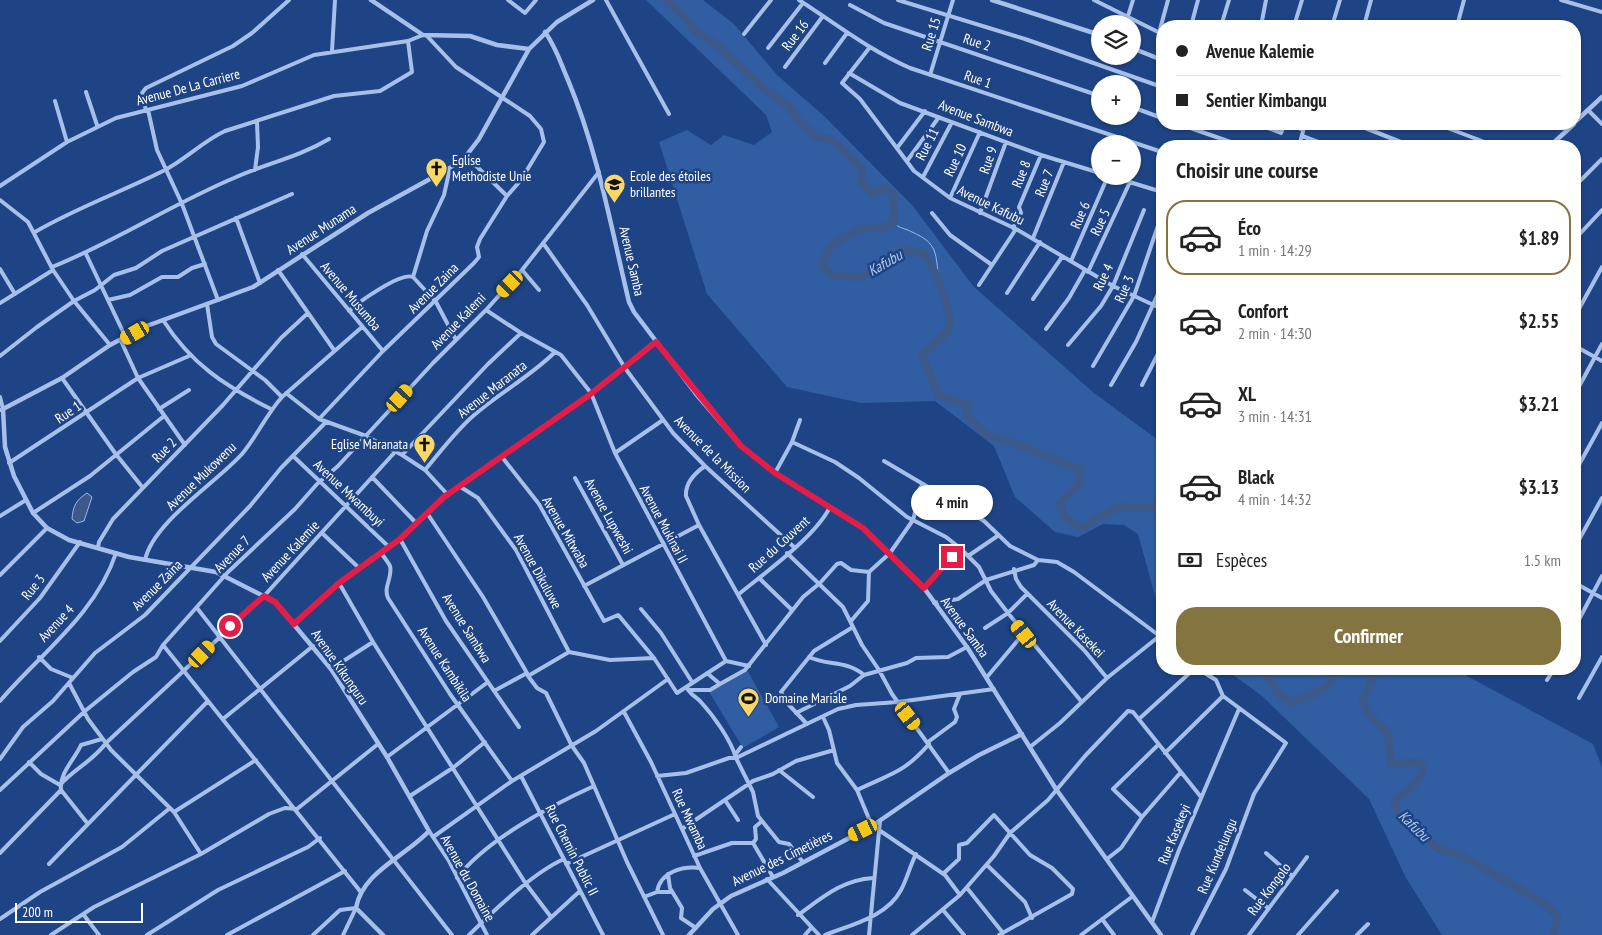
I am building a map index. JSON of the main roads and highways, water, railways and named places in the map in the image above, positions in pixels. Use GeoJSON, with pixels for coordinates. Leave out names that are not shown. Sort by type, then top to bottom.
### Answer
{"type":"FeatureCollection","features":[{"type":"Feature","properties":{"kind":"waterway","name":"Kafubu"},"geometry":{"type":"LineString","coordinates":[[666,0],[686,18],[696,32],[716,44],[763,88],[789,106],[799,121],[816,137],[831,139],[862,169],[862,183],[872,193],[885,188],[893,193],[894,223],[881,228],[860,229],[831,245],[822,265],[833,276],[862,277],[903,250],[926,254],[946,300],[949,319],[949,329],[922,355],[938,395],[968,405],[967,417],[986,435],[1017,444],[1079,469],[1080,483],[1059,505],[1067,519],[1082,528],[1118,507],[1151,508],[1156,505]]}},
{"type":"Feature","properties":{"kind":"waterway"},"geometry":{"type":"LineString","coordinates":[[894,223],[921,236],[931,245],[936,256],[939,280]]}},
{"type":"Feature","properties":{"kind":"waterway","name":"Kafubu"},"geometry":{"type":"LineString","coordinates":[[1267,675],[1277,692],[1291,703],[1326,688],[1335,675]]}},
{"type":"Feature","properties":{"kind":"waterway","name":"Kafubu"},"geometry":{"type":"LineString","coordinates":[[1373,675],[1362,702],[1372,718],[1388,733],[1391,764],[1420,762],[1423,769],[1411,788],[1394,800],[1398,813],[1439,849],[1461,855],[1547,905],[1558,917],[1553,935]]}},
{"type":"Feature","properties":{"kind":"place","name":"Eglise Methodiste Unie"},"geometry":{"type":"Point","coordinates":[436,187]}},
{"type":"Feature","properties":{"kind":"place","name":"Ecole des étoiles brillantes"},"geometry":{"type":"Point","coordinates":[614,203]}},
{"type":"Feature","properties":{"kind":"place","name":"Eglise Maranata"},"geometry":{"type":"Point","coordinates":[424,463]}},
{"type":"Feature","properties":{"kind":"place","name":"Domaine Mariale"},"geometry":{"type":"Point","coordinates":[749,717]}}]}
